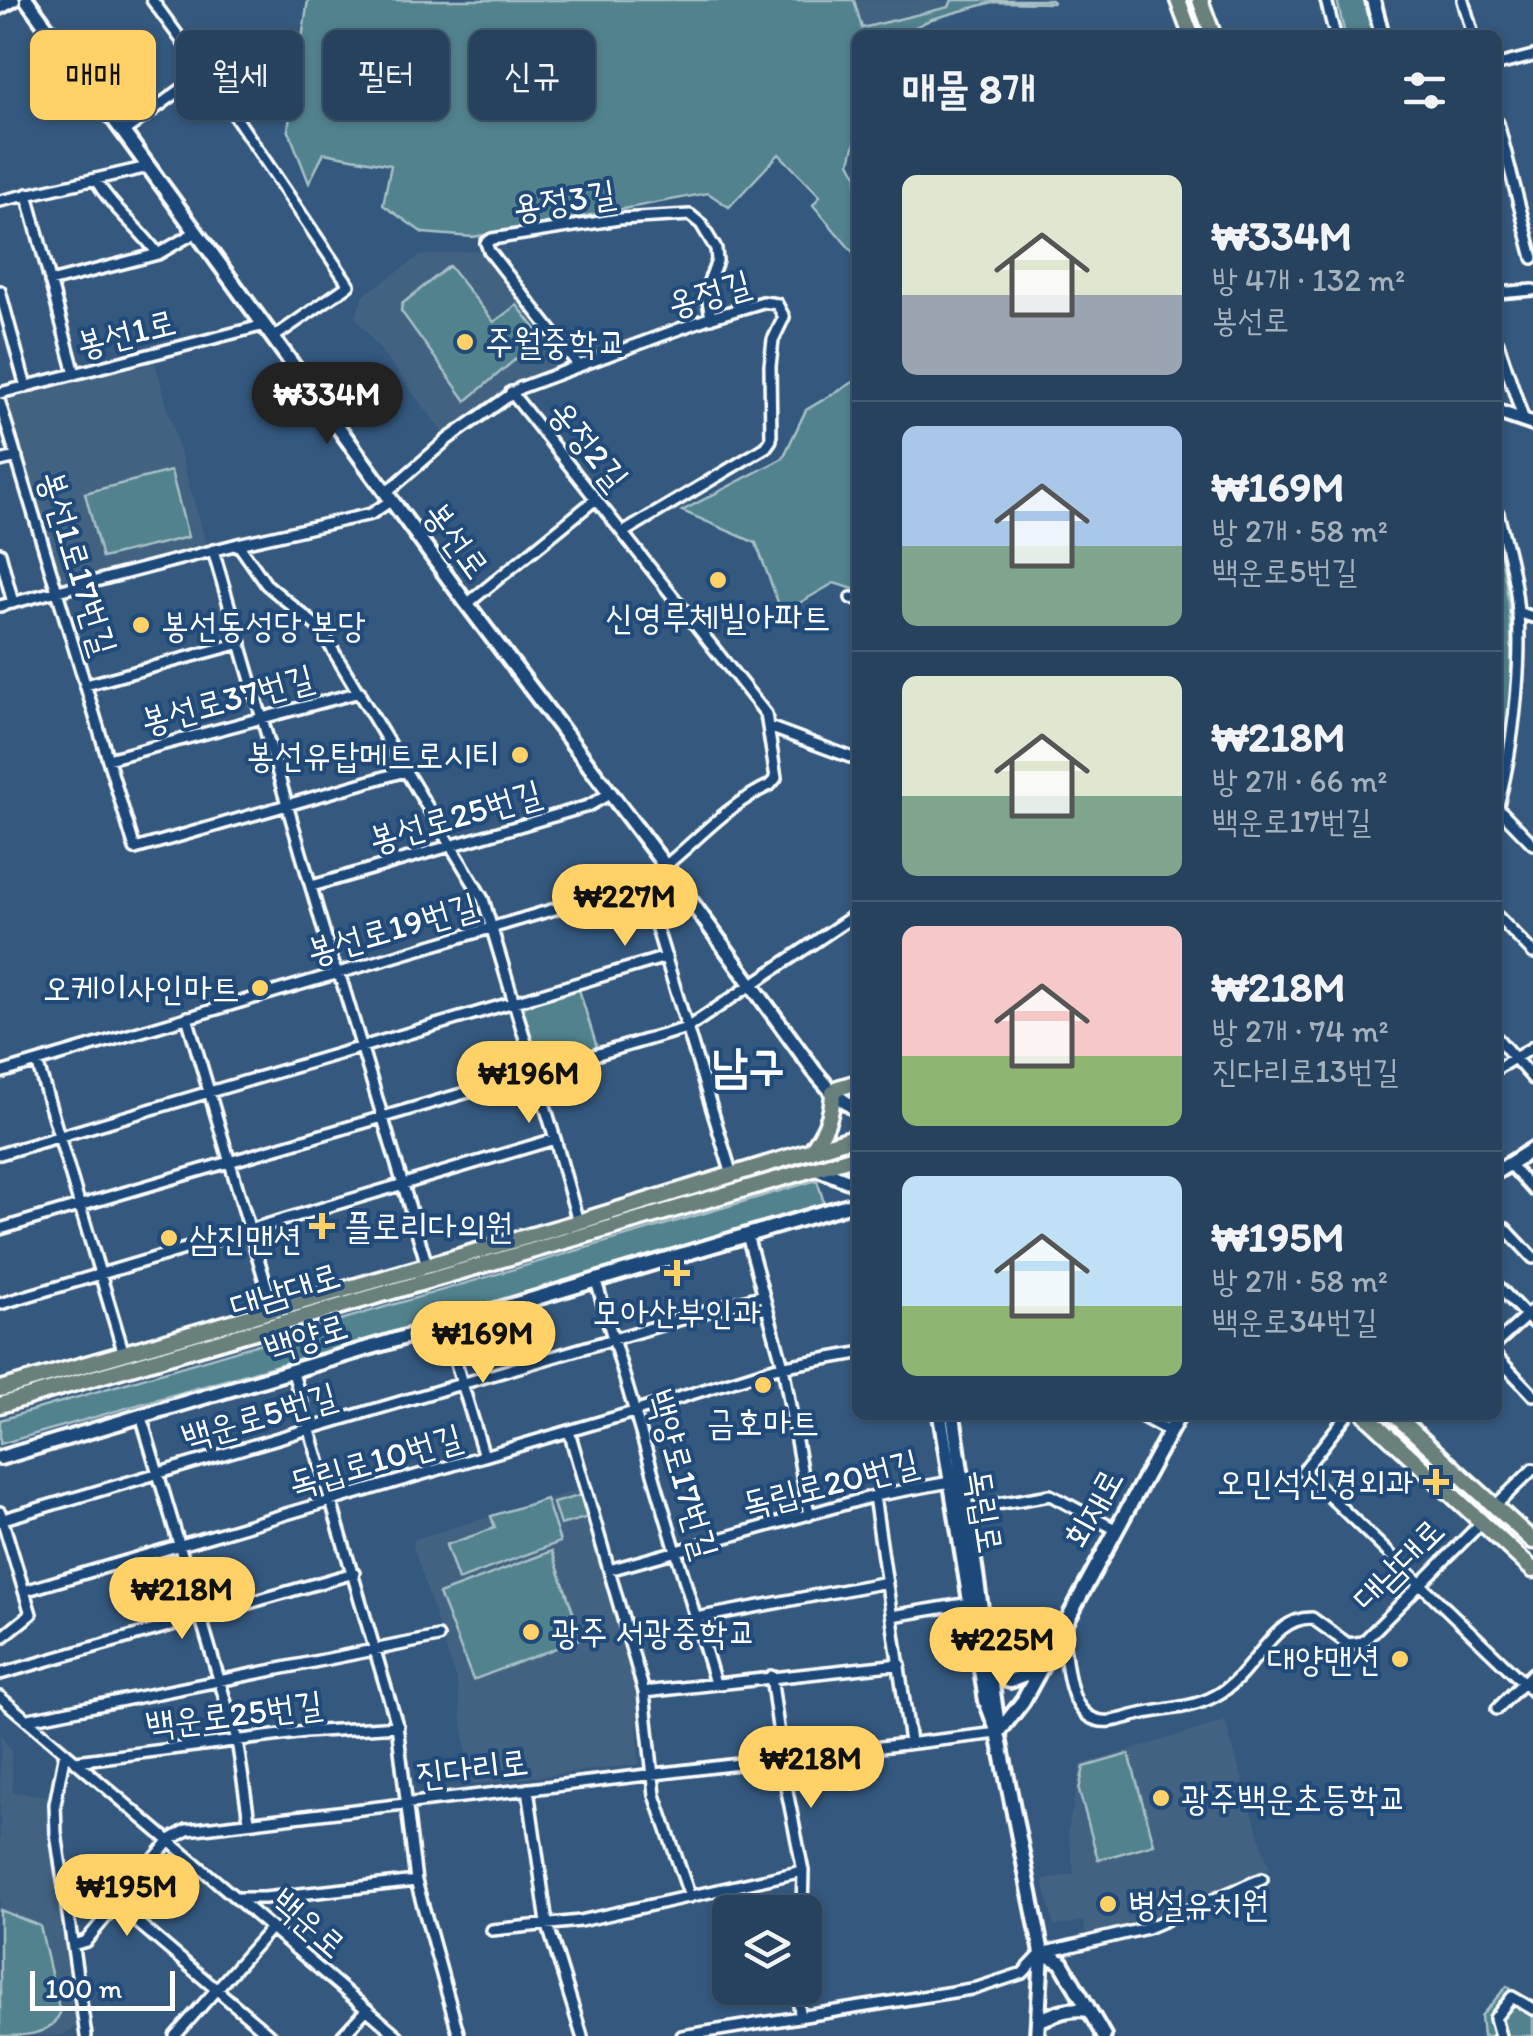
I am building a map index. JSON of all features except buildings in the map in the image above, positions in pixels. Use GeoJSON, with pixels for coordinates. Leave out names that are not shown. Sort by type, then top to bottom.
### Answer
{"type":"FeatureCollection","features":[{"type":"Feature","properties":{"kind":"main road"},"geometry":{"type":"LineString","coordinates":[[0,7],[13,0]]}},
{"type":"Feature","properties":{"kind":"main road","name":"봉선로"},"geometry":{"type":"LineString","coordinates":[[27,0],[467,604],[672,871],[788,1030],[852,1105]]}},
{"type":"Feature","properties":{"kind":"main road"},"geometry":{"type":"LineString","coordinates":[[1178,0],[1189,30]]}},
{"type":"Feature","properties":{"kind":"main road"},"geometry":{"type":"LineString","coordinates":[[1200,0],[1210,30]]}},
{"type":"Feature","properties":{"kind":"main road"},"geometry":{"type":"LineString","coordinates":[[1373,0],[1381,30]]}},
{"type":"Feature","properties":{"kind":"main road"},"geometry":{"type":"LineString","coordinates":[[1502,413],[1529,423]]}},
{"type":"Feature","properties":{"kind":"main road"},"geometry":{"type":"LineString","coordinates":[[811,1151],[825,1132],[836,1090],[852,1084]]}},
{"type":"Feature","properties":{"kind":"main road","name":"봉선로"},"geometry":{"type":"LineString","coordinates":[[836,1090],[852,1099]]}},
{"type":"Feature","properties":{"kind":"main road","name":"대남대로"},"geometry":{"type":"LineString","coordinates":[[0,1406],[427,1265],[852,1138]]}},
{"type":"Feature","properties":{"kind":"main road"},"geometry":{"type":"LineString","coordinates":[[1503,1168],[1533,1149]]}},
{"type":"Feature","properties":{"kind":"main road"},"geometry":{"type":"LineString","coordinates":[[811,1151],[824,1152],[822,1170]]}},
{"type":"Feature","properties":{"kind":"main road","name":"대남대로"},"geometry":{"type":"LineString","coordinates":[[0,1389],[822,1170],[852,1158]]}},
{"type":"Feature","properties":{"kind":"main road"},"geometry":{"type":"LineString","coordinates":[[822,1170],[852,1182]]}},
{"type":"Feature","properties":{"kind":"main road"},"geometry":{"type":"LineString","coordinates":[[822,1170],[844,1192],[836,1209],[852,1212]]}},
{"type":"Feature","properties":{"kind":"main road","name":"백양로"},"geometry":{"type":"LineString","coordinates":[[0,1458],[852,1204]]}},
{"type":"Feature","properties":{"kind":"main road","name":"독립로"},"geometry":{"type":"LineString","coordinates":[[941,1420],[986,1701],[998,1733]]}},
{"type":"Feature","properties":{"kind":"main road","name":"독립로"},"geometry":{"type":"LineString","coordinates":[[954,1420],[993,1676],[998,1733],[1042,1953],[1037,2029]]}},
{"type":"Feature","properties":{"kind":"main road","name":"회재로"},"geometry":{"type":"LineString","coordinates":[[998,1733],[1023,1701],[1176,1420]]}},
{"type":"Feature","properties":{"kind":"main road","name":"대남대로"},"geometry":{"type":"LineString","coordinates":[[1371,1420],[1533,1570]]}},
{"type":"Feature","properties":{"kind":"main road","name":"대남대로"},"geometry":{"type":"LineString","coordinates":[[1400,1420],[1533,1541]]}},
{"type":"Feature","properties":{"kind":"main road"},"geometry":{"type":"LineString","coordinates":[[993,1676],[1010,1680],[1039,1670]]}},
{"type":"Feature","properties":{"kind":"main road"},"geometry":{"type":"LineString","coordinates":[[1042,1953],[1061,1962],[1104,2036]]}},
{"type":"Feature","properties":{"kind":"main road"},"geometry":{"type":"LineString","coordinates":[[1037,2029],[1060,2011],[1089,2010]]}},
{"type":"Feature","properties":{"kind":"street"},"geometry":{"type":"LineString","coordinates":[[152,0],[176,33]]}},
{"type":"Feature","properties":{"kind":"street"},"geometry":{"type":"LineString","coordinates":[[1326,0],[1333,30]]}},
{"type":"Feature","properties":{"kind":"street"},"geometry":{"type":"LineString","coordinates":[[1463,0],[1472,30]]}},
{"type":"Feature","properties":{"kind":"street"},"geometry":{"type":"LineString","coordinates":[[1502,64],[1533,56]]}},
{"type":"Feature","properties":{"kind":"street"},"geometry":{"type":"LineString","coordinates":[[124,132],[176,93]]}},
{"type":"Feature","properties":{"kind":"street"},"geometry":{"type":"LineString","coordinates":[[237,120],[349,285],[269,331]]}},
{"type":"Feature","properties":{"kind":"street"},"geometry":{"type":"LineString","coordinates":[[1502,138],[1533,258]]}},
{"type":"Feature","properties":{"kind":"street"},"geometry":{"type":"LineString","coordinates":[[0,201],[148,167]]}},
{"type":"Feature","properties":{"kind":"street"},"geometry":{"type":"LineString","coordinates":[[95,179],[107,200],[136,226],[158,254]]}},
{"type":"Feature","properties":{"kind":"street"},"geometry":{"type":"LineString","coordinates":[[27,194],[75,374]]}},
{"type":"Feature","properties":{"kind":"street","name":"용정3길"},"geometry":{"type":"LineString","coordinates":[[579,366],[488,251],[486,243],[619,219],[666,214],[690,216],[701,224],[716,249],[718,262],[706,289],[711,318]]}},
{"type":"Feature","properties":{"kind":"street"},"geometry":{"type":"LineString","coordinates":[[50,282],[158,254],[196,232]]}},
{"type":"Feature","properties":{"kind":"street"},"geometry":{"type":"LineString","coordinates":[[1502,293],[1533,290]]}},
{"type":"Feature","properties":{"kind":"street"},"geometry":{"type":"LineString","coordinates":[[0,291],[5,327],[26,387]]}},
{"type":"Feature","properties":{"kind":"street","name":"옹정길"},"geometry":{"type":"LineString","coordinates":[[0,606],[213,550],[371,514],[448,440],[512,392],[711,318],[763,302],[777,304],[782,310],[783,324],[773,340],[770,366],[771,440],[766,447],[624,532]]}},
{"type":"Feature","properties":{"kind":"street","name":"봉선1로"},"geometry":{"type":"LineString","coordinates":[[0,393],[269,331]]}},
{"type":"Feature","properties":{"kind":"street"},"geometry":{"type":"LineString","coordinates":[[1502,354],[1529,423]]}},
{"type":"Feature","properties":{"kind":"street","name":"옹정2길"},"geometry":{"type":"LineString","coordinates":[[512,392],[766,714],[769,727]]}},
{"type":"Feature","properties":{"kind":"street","name":"봉선1로17번길"},"geometry":{"type":"LineString","coordinates":[[0,403],[136,849],[289,805]]}},
{"type":"Feature","properties":{"kind":"street","name":"봉선1로17번길"},"geometry":{"type":"LineString","coordinates":[[0,461],[16,457]]}},
{"type":"Feature","properties":{"kind":"street"},"geometry":{"type":"LineString","coordinates":[[467,604],[596,498]]}},
{"type":"Feature","properties":{"kind":"street"},"geometry":{"type":"LineString","coordinates":[[1502,530],[1515,584],[1517,612],[1514,720],[1502,785]]}},
{"type":"Feature","properties":{"kind":"street"},"geometry":{"type":"LineString","coordinates":[[238,544],[266,584],[320,629],[483,899],[578,1222]]}},
{"type":"Feature","properties":{"kind":"street"},"geometry":{"type":"LineString","coordinates":[[213,550],[336,973],[342,982],[427,1265]]}},
{"type":"Feature","properties":{"kind":"street"},"geometry":{"type":"LineString","coordinates":[[0,553],[12,603]]}},
{"type":"Feature","properties":{"kind":"street"},"geometry":{"type":"LineString","coordinates":[[1517,612],[1533,618]]}},
{"type":"Feature","properties":{"kind":"street","name":"봉선1로17번길"},"geometry":{"type":"LineString","coordinates":[[86,686],[241,642]]}},
{"type":"Feature","properties":{"kind":"street","name":"봉선로37번길"},"geometry":{"type":"LineString","coordinates":[[108,759],[360,692]]}},
{"type":"Feature","properties":{"kind":"street"},"geometry":{"type":"LineString","coordinates":[[769,727],[852,758]]}},
{"type":"Feature","properties":{"kind":"street","name":"봉선로19번길"},"geometry":{"type":"LineString","coordinates":[[0,1073],[643,883],[666,868],[722,814],[776,778],[769,727]]}},
{"type":"Feature","properties":{"kind":"street"},"geometry":{"type":"LineString","coordinates":[[289,805],[405,772]]}},
{"type":"Feature","properties":{"kind":"street","name":"봉선로25번길"},"geometry":{"type":"LineString","coordinates":[[312,886],[597,803],[611,793]]}},
{"type":"Feature","properties":{"kind":"street"},"geometry":{"type":"LineString","coordinates":[[1502,811],[1533,844]]}},
{"type":"Feature","properties":{"kind":"street"},"geometry":{"type":"LineString","coordinates":[[643,883],[732,1175]]}},
{"type":"Feature","properties":{"kind":"street"},"geometry":{"type":"LineString","coordinates":[[0,1229],[687,1028],[852,916]]}},
{"type":"Feature","properties":{"kind":"street"},"geometry":{"type":"LineString","coordinates":[[1502,920],[1529,949]]}},
{"type":"Feature","properties":{"kind":"street"},"geometry":{"type":"LineString","coordinates":[[0,1154],[666,957]]}},
{"type":"Feature","properties":{"kind":"street"},"geometry":{"type":"LineString","coordinates":[[187,1017],[275,1317]]}},
{"type":"Feature","properties":{"kind":"street"},"geometry":{"type":"LineString","coordinates":[[1502,1044],[1533,1079]]}},
{"type":"Feature","properties":{"kind":"street"},"geometry":{"type":"LineString","coordinates":[[1502,1066],[1533,1046]]}},
{"type":"Feature","properties":{"kind":"street"},"geometry":{"type":"LineString","coordinates":[[37,1062],[124,1354]]}},
{"type":"Feature","properties":{"kind":"street"},"geometry":{"type":"LineString","coordinates":[[0,1304],[554,1138]]}},
{"type":"Feature","properties":{"kind":"street"},"geometry":{"type":"LineString","coordinates":[[1503,1168],[1533,1190]]}},
{"type":"Feature","properties":{"kind":"street"},"geometry":{"type":"LineString","coordinates":[[1502,1231],[1533,1258]]}},
{"type":"Feature","properties":{"kind":"street"},"geometry":{"type":"LineString","coordinates":[[747,1235],[783,1366],[809,1515]]}},
{"type":"Feature","properties":{"kind":"street","name":"백양로17번길"},"geometry":{"type":"LineString","coordinates":[[596,1281],[715,1683]]}},
{"type":"Feature","properties":{"kind":"street"},"geometry":{"type":"LineString","coordinates":[[1502,1290],[1531,1316],[1502,1339]]}},
{"type":"Feature","properties":{"kind":"street","name":"백운로5번길"},"geometry":{"type":"LineString","coordinates":[[1,1517],[463,1386],[763,1294]]}},
{"type":"Feature","properties":{"kind":"street"},"geometry":{"type":"LineString","coordinates":[[445,1327],[484,1456]]}},
{"type":"Feature","properties":{"kind":"street","name":"독립로10번길"},"geometry":{"type":"LineString","coordinates":[[24,1591],[783,1366],[852,1354]]}},
{"type":"Feature","properties":{"kind":"street"},"geometry":{"type":"LineString","coordinates":[[1502,1362],[1533,1395]]}},
{"type":"Feature","properties":{"kind":"street"},"geometry":{"type":"LineString","coordinates":[[293,1372],[398,1726],[416,1881],[459,2036]]}},
{"type":"Feature","properties":{"kind":"street"},"geometry":{"type":"LineString","coordinates":[[141,1416],[221,1680],[237,1740],[249,1820]]}},
{"type":"Feature","properties":{"kind":"street"},"geometry":{"type":"LineString","coordinates":[[1149,1420],[1170,1432]]}},
{"type":"Feature","properties":{"kind":"street"},"geometry":{"type":"LineString","coordinates":[[1344,1420],[1303,1471],[1533,1692]]}},
{"type":"Feature","properties":{"kind":"street"},"geometry":{"type":"LineString","coordinates":[[569,1431],[644,1692],[650,1774],[690,1897]]}},
{"type":"Feature","properties":{"kind":"street"},"geometry":{"type":"LineString","coordinates":[[1494,1506],[1533,1469]]}},
{"type":"Feature","properties":{"kind":"street","name":"독립로20번길"},"geometry":{"type":"LineString","coordinates":[[609,1570],[874,1496],[950,1482]]}},
{"type":"Feature","properties":{"kind":"street"},"geometry":{"type":"LineString","coordinates":[[967,1509],[1050,1495],[1115,1530]]}},
{"type":"Feature","properties":{"kind":"street"},"geometry":{"type":"LineString","coordinates":[[874,1496],[910,1742]]}},
{"type":"Feature","properties":{"kind":"street"},"geometry":{"type":"LineString","coordinates":[[0,1638],[31,1614],[1,1517]]}},
{"type":"Feature","properties":{"kind":"street","name":"대남대로"},"geometry":{"type":"LineString","coordinates":[[1061,1630],[1076,1706],[1085,1716],[1102,1721],[1188,1707],[1235,1684],[1279,1628],[1289,1621],[1312,1618],[1348,1644],[1363,1642],[1482,1522]]}},
{"type":"Feature","properties":{"kind":"street"},"geometry":{"type":"LineString","coordinates":[[0,1674],[354,1573]]}},
{"type":"Feature","properties":{"kind":"street"},"geometry":{"type":"LineString","coordinates":[[696,1618],[887,1582]]}},
{"type":"Feature","properties":{"kind":"street"},"geometry":{"type":"LineString","coordinates":[[892,1616],[970,1604]]}},
{"type":"Feature","properties":{"kind":"street"},"geometry":{"type":"LineString","coordinates":[[29,1719],[438,1637]]}},
{"type":"Feature","properties":{"kind":"street"},"geometry":{"type":"LineString","coordinates":[[644,1692],[900,1664]]}},
{"type":"Feature","properties":{"kind":"street"},"geometry":{"type":"LineString","coordinates":[[1497,1709],[1533,1673]]}},
{"type":"Feature","properties":{"kind":"street"},"geometry":{"type":"LineString","coordinates":[[771,1676],[803,1871],[802,1895]]}},
{"type":"Feature","properties":{"kind":"street","name":"백운로"},"geometry":{"type":"LineString","coordinates":[[0,1697],[398,2036]]}},
{"type":"Feature","properties":{"kind":"street","name":"백운로25번길"},"geometry":{"type":"LineString","coordinates":[[76,1761],[237,1740],[398,1726]]}},
{"type":"Feature","properties":{"kind":"street","name":"진다리로"},"geometry":{"type":"LineString","coordinates":[[170,1840],[186,1830],[249,1820],[998,1733]]}},
{"type":"Feature","properties":{"kind":"street"},"geometry":{"type":"LineString","coordinates":[[65,1752],[55,1804],[56,1833],[86,2036]]}},
{"type":"Feature","properties":{"kind":"street"},"geometry":{"type":"LineString","coordinates":[[528,1790],[548,1923],[582,2036]]}},
{"type":"Feature","properties":{"kind":"street"},"geometry":{"type":"LineString","coordinates":[[73,1945],[86,1941],[170,1840]]}},
{"type":"Feature","properties":{"kind":"street"},"geometry":{"type":"LineString","coordinates":[[492,1930],[580,1921],[803,1871]]}},
{"type":"Feature","properties":{"kind":"street"},"geometry":{"type":"LineString","coordinates":[[682,2036],[977,1988],[1023,1974],[1042,1953],[1146,1928],[1262,1879]]}},
{"type":"Feature","properties":{"kind":"street"},"geometry":{"type":"LineString","coordinates":[[238,1898],[416,1881]]}},
{"type":"Feature","properties":{"kind":"street"},"geometry":{"type":"LineString","coordinates":[[116,1904],[271,2036]]}},
{"type":"Feature","properties":{"kind":"street"},"geometry":{"type":"LineString","coordinates":[[175,2036],[271,1928]]}},
{"type":"Feature","properties":{"kind":"street"},"geometry":{"type":"LineString","coordinates":[[1500,2036],[1496,2018],[1512,1997],[1533,2008]]}},
{"type":"Feature","properties":{"kind":"street"},"geometry":{"type":"LineString","coordinates":[[799,2005],[800,2014]]}},
{"type":"Feature","properties":{"kind":"street"},"geometry":{"type":"LineString","coordinates":[[342,2036],[366,2010]]}},
{"type":"Feature","properties":{"kind":"shaded area"},"geometry":{"type":"Polygon","coordinates":[[[854,0],[952,0],[950,7],[861,28],[854,0]]]}},
{"type":"Feature","properties":{"kind":"shaded area","name":"주월중학교"},"geometry":{"type":"Polygon","coordinates":[[[480,250],[575,367],[520,388],[448,439],[355,317],[364,295],[420,256],[480,250]]]}},
{"type":"Feature","properties":{"kind":"shaded area"},"geometry":{"type":"Polygon","coordinates":[[[155,363],[206,544],[61,584],[8,398],[155,363]]]}},
{"type":"Feature","properties":{"kind":"shaded area","name":"광주 서광중학교"},"geometry":{"type":"Polygon","coordinates":[[[580,1489],[636,1688],[639,1764],[471,1785],[457,1684],[413,1546],[415,1539],[580,1489]]]}},
{"type":"Feature","properties":{"kind":"shaded area","name":"광주백운초등학교"},"geometry":{"type":"Polygon","coordinates":[[[1225,1721],[1269,1868],[1145,1922],[1087,1937],[1083,1921],[1054,1926],[1043,1880],[1074,1874],[1068,1831],[1081,1765],[1225,1721]]]}},
{"type":"Feature","properties":{"kind":"shaded area"},"geometry":{"type":"Polygon","coordinates":[[[0,1733],[11,1751],[13,1792],[51,1796],[51,1834],[79,2025],[61,2036],[0,2036],[0,1733]]]}},
{"type":"Feature","properties":{"kind":"green space"},"geometry":{"type":"Polygon","coordinates":[[[308,0],[854,0],[862,28],[949,7],[952,0],[1053,3],[993,2],[932,19],[909,30],[852,30],[852,251],[813,205],[820,196],[779,154],[729,207],[708,193],[473,237],[423,233],[383,205],[391,165],[324,153],[309,183],[288,129],[289,120],[303,120],[303,32],[308,0]]]}},
{"type":"Feature","properties":{"kind":"green space"},"geometry":{"type":"Polygon","coordinates":[[[1337,0],[1368,0],[1375,30],[1344,30],[1337,0]]]}},
{"type":"Feature","properties":{"kind":"green space"},"geometry":{"type":"Polygon","coordinates":[[[449,266],[494,322],[517,305],[542,337],[466,401],[401,311],[402,304],[449,266]]]}},
{"type":"Feature","properties":{"kind":"green space"},"geometry":{"type":"Polygon","coordinates":[[[852,383],[852,588],[834,583],[782,613],[756,543],[682,511],[783,458],[806,410],[852,383]]]}},
{"type":"Feature","properties":{"kind":"green space"},"geometry":{"type":"Polygon","coordinates":[[[171,471],[188,537],[102,558],[85,493],[171,471]]]}},
{"type":"Feature","properties":{"kind":"green space"},"geometry":{"type":"Polygon","coordinates":[[[1502,560],[1512,660],[1502,760],[1502,560]]]}},
{"type":"Feature","properties":{"kind":"green space"},"geometry":{"type":"Polygon","coordinates":[[[577,983],[599,1054],[535,1073],[515,1002],[577,983]]]}},
{"type":"Feature","properties":{"kind":"green space"},"geometry":{"type":"Polygon","coordinates":[[[817,1180],[824,1203],[0,1444],[0,1420],[817,1180]]]}},
{"type":"Feature","properties":{"kind":"green space"},"geometry":{"type":"Polygon","coordinates":[[[582,1495],[589,1517],[560,1525],[553,1503],[582,1495]]]}},
{"type":"Feature","properties":{"kind":"green space"},"geometry":{"type":"Polygon","coordinates":[[[546,1499],[560,1542],[458,1580],[446,1545],[495,1528],[491,1516],[546,1499]]]}},
{"type":"Feature","properties":{"kind":"green space"},"geometry":{"type":"Polygon","coordinates":[[[552,1551],[582,1638],[473,1680],[439,1594],[552,1551]]]}},
{"type":"Feature","properties":{"kind":"green space"},"geometry":{"type":"Polygon","coordinates":[[[1129,1754],[1154,1844],[1098,1860],[1079,1790],[1084,1767],[1129,1754]]]}},
{"type":"Feature","properties":{"kind":"green space"},"geometry":{"type":"Polygon","coordinates":[[[0,1910],[40,1926],[60,2013],[50,2026],[35,2033],[0,2036],[0,1910]]]}},
{"type":"Feature","properties":{"kind":"green space"},"geometry":{"type":"Polygon","coordinates":[[[1507,1986],[1533,2005],[1533,2036],[1483,2036],[1481,2016],[1507,1986]]]}},
{"type":"Feature","properties":{"kind":"place","name":"주월중학교"},"geometry":{"type":"Point","coordinates":[465,342]}},
{"type":"Feature","properties":{"kind":"place","name":"신영루체빌아파트"},"geometry":{"type":"Point","coordinates":[718,580]}},
{"type":"Feature","properties":{"kind":"place","name":"봉선동성당 본당"},"geometry":{"type":"Point","coordinates":[141,625]}},
{"type":"Feature","properties":{"kind":"place","name":"봉선유탑메트로시티"},"geometry":{"type":"Point","coordinates":[520,755]}},
{"type":"Feature","properties":{"kind":"place","name":"오케이사인마트"},"geometry":{"type":"Point","coordinates":[260,988]}},
{"type":"Feature","properties":{"kind":"place","name":"플로리다의원"},"geometry":{"type":"Point","coordinates":[322,1226]}},
{"type":"Feature","properties":{"kind":"place","name":"삼진맨션"},"geometry":{"type":"Point","coordinates":[169,1238]}},
{"type":"Feature","properties":{"kind":"place","name":"모아산부인과"},"geometry":{"type":"Point","coordinates":[677,1273]}},
{"type":"Feature","properties":{"kind":"place","name":"금호마트"},"geometry":{"type":"Point","coordinates":[763,1385]}},
{"type":"Feature","properties":{"kind":"place","name":"오민석신경외과"},"geometry":{"type":"Point","coordinates":[1436,1482]}},
{"type":"Feature","properties":{"kind":"place","name":"광주 서광중학교"},"geometry":{"type":"Point","coordinates":[531,1632]}},
{"type":"Feature","properties":{"kind":"place","name":"대양맨션"},"geometry":{"type":"Point","coordinates":[1400,1659]}},
{"type":"Feature","properties":{"kind":"place","name":"광주백운초등학교"},"geometry":{"type":"Point","coordinates":[1161,1798]}},
{"type":"Feature","properties":{"kind":"place","name":"병설유치원"},"geometry":{"type":"Point","coordinates":[1108,1904]}},
{"type":"Feature","properties":{"kind":"district","name":"남구"},"geometry":{"type":"Point","coordinates":[748,1065]}}]}
